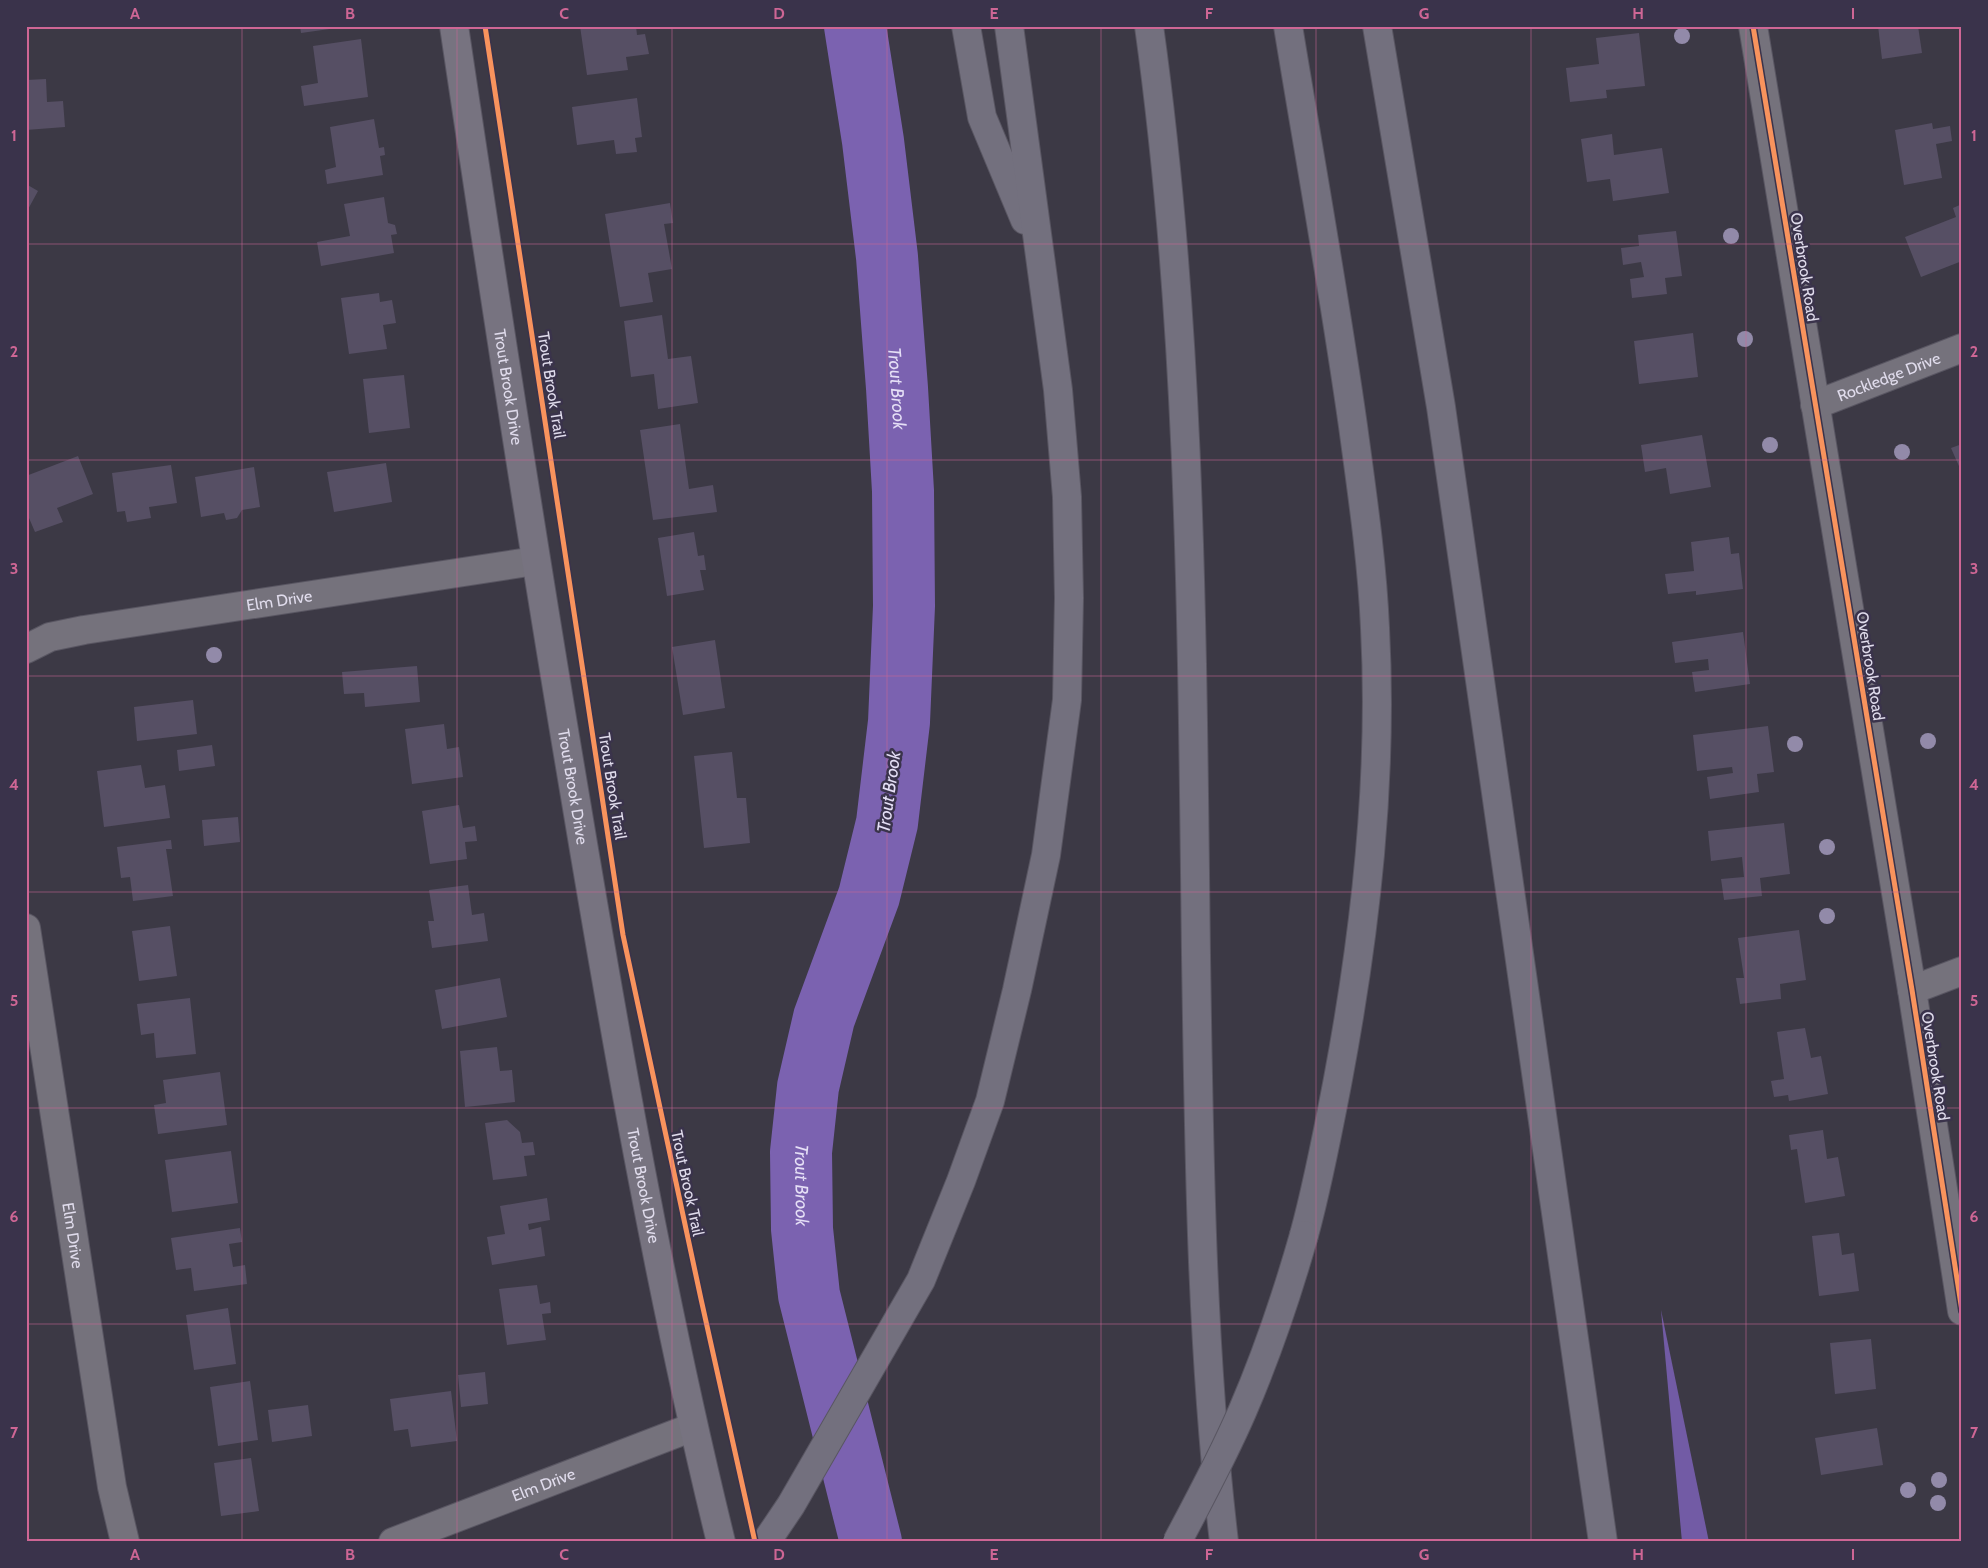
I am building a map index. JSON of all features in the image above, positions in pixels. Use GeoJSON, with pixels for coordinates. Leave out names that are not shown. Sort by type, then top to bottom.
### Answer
{"type":"FeatureCollection","features":[{"type":"Feature","properties":{"kind":"highway"},"geometry":{"type":"LineString","coordinates":[[966,26],[982,117],[1039,254]]}},
{"type":"Feature","properties":{"kind":"highway"},"geometry":{"type":"LineString","coordinates":[[766,1542],[791,1505],[921,1280],[961,1182],[990,1101],[1046,856],[1067,700],[1069,598],[1067,497],[1058,390],[1009,26]]}},
{"type":"Feature","properties":{"kind":"highway"},"geometry":{"type":"LineString","coordinates":[[1149,26],[1165,158],[1175,266],[1184,418],[1192,680],[1202,1257],[1216,1468],[1224,1542]]}},
{"type":"Feature","properties":{"kind":"highway"},"geometry":{"type":"LineString","coordinates":[[1177,1542],[1242,1412],[1276,1325],[1304,1235],[1332,1114],[1352,999],[1361,938],[1373,821],[1377,734],[1375,624],[1360,478],[1330,277],[1288,26]]}},
{"type":"Feature","properties":{"kind":"highway"},"geometry":{"type":"LineString","coordinates":[[1377,26],[1444,427],[1603,1542]]}},
{"type":"Feature","properties":{"kind":"main road","name":"Trout Brook Drive"},"geometry":{"type":"LineString","coordinates":[[454,26],[535,561],[622,1075],[693,1427],[721,1542]]}},
{"type":"Feature","properties":{"kind":"street","name":"Overbrook Road"},"geometry":{"type":"LineString","coordinates":[[1753,26],[1912,990],[1962,1311]]}},
{"type":"Feature","properties":{"kind":"street","name":"Rockledge Drive"},"geometry":{"type":"LineString","coordinates":[[1815,404],[1962,348]]}},
{"type":"Feature","properties":{"kind":"street","name":"Elm Drive"},"geometry":{"type":"LineString","coordinates":[[26,649],[50,637],[84,630],[535,561]]}},
{"type":"Feature","properties":{"kind":"street","name":"Elm Drive"},"geometry":{"type":"LineString","coordinates":[[26,928],[112,1487],[125,1542]]}},
{"type":"Feature","properties":{"kind":"street"},"geometry":{"type":"LineString","coordinates":[[1912,990],[1962,971]]}},
{"type":"Feature","properties":{"kind":"street","name":"Elm Drive"},"geometry":{"type":"LineString","coordinates":[[393,1542],[693,1427]]}},
{"type":"Feature","properties":{"kind":"shaded area"},"geometry":{"type":"Polygon","coordinates":[[[1661,1310],[1709,1542],[1682,1542],[1661,1310]]]}},
{"type":"Feature","properties":{"kind":"building"},"geometry":{"type":"Polygon","coordinates":[[[300,26],[343,26],[344,27],[301,33],[300,26]]]}},
{"type":"Feature","properties":{"kind":"building"},"geometry":{"type":"Polygon","coordinates":[[[580,26],[636,26],[637,35],[645,34],[649,54],[626,57],[628,70],[587,75],[580,26]]]}},
{"type":"Feature","properties":{"kind":"building"},"geometry":{"type":"Polygon","coordinates":[[[1878,26],[1918,26],[1922,53],[1882,59],[1878,26]]]}},
{"type":"Feature","properties":{"kind":"building"},"geometry":{"type":"Polygon","coordinates":[[[1639,33],[1645,86],[1606,90],[1607,98],[1570,102],[1566,68],[1599,64],[1596,38],[1639,33]]]}},
{"type":"Feature","properties":{"kind":"building"},"geometry":{"type":"Polygon","coordinates":[[[361,39],[368,97],[304,106],[301,86],[318,83],[313,46],[361,39]]]}},
{"type":"Feature","properties":{"kind":"building"},"geometry":{"type":"Polygon","coordinates":[[[46,79],[47,102],[63,101],[65,127],[26,130],[26,80],[46,79]]]}},
{"type":"Feature","properties":{"kind":"building"},"geometry":{"type":"Polygon","coordinates":[[[637,98],[642,137],[635,138],[637,152],[616,154],[614,140],[577,145],[572,107],[637,98]]]}},
{"type":"Feature","properties":{"kind":"building"},"geometry":{"type":"Polygon","coordinates":[[[374,119],[379,148],[384,147],[385,155],[380,156],[383,175],[327,184],[325,170],[336,167],[330,127],[374,119]]]}},
{"type":"Feature","properties":{"kind":"building"},"geometry":{"type":"Polygon","coordinates":[[[1932,123],[1933,129],[1950,126],[1952,141],[1936,144],[1942,178],[1904,185],[1895,130],[1932,123]]]}},
{"type":"Feature","properties":{"kind":"building"},"geometry":{"type":"Polygon","coordinates":[[[1612,134],[1614,155],[1662,148],[1669,193],[1613,201],[1610,179],[1587,182],[1581,139],[1612,134]]]}},
{"type":"Feature","properties":{"kind":"building"},"geometry":{"type":"Polygon","coordinates":[[[26,184],[38,191],[26,213],[26,184]]]}},
{"type":"Feature","properties":{"kind":"building"},"geometry":{"type":"Polygon","coordinates":[[[384,197],[388,223],[395,225],[397,234],[391,235],[394,253],[321,266],[317,242],[350,236],[344,204],[384,197]]]}},
{"type":"Feature","properties":{"kind":"building"},"geometry":{"type":"Polygon","coordinates":[[[670,203],[673,223],[664,224],[672,269],[648,273],[653,302],[620,307],[605,214],[670,203]]]}},
{"type":"Feature","properties":{"kind":"building"},"geometry":{"type":"Polygon","coordinates":[[[1962,204],[1962,236],[1959,238],[1962,246],[1962,261],[1921,277],[1905,237],[1956,217],[1953,208],[1962,204]]]}},
{"type":"Feature","properties":{"kind":"building"},"geometry":{"type":"Polygon","coordinates":[[[1676,231],[1682,276],[1665,278],[1667,294],[1632,298],[1630,279],[1644,277],[1641,262],[1623,265],[1621,248],[1639,246],[1638,235],[1676,231]]]}},
{"type":"Feature","properties":{"kind":"building"},"geometry":{"type":"Polygon","coordinates":[[[379,293],[380,302],[392,300],[396,323],[383,325],[387,349],[349,354],[341,298],[379,293]]]}},
{"type":"Feature","properties":{"kind":"building"},"geometry":{"type":"Polygon","coordinates":[[[662,315],[668,359],[691,356],[698,403],[658,409],[654,374],[631,377],[624,321],[662,315]]]}},
{"type":"Feature","properties":{"kind":"building"},"geometry":{"type":"Polygon","coordinates":[[[1693,333],[1698,377],[1639,384],[1634,341],[1693,333]]]}},
{"type":"Feature","properties":{"kind":"building"},"geometry":{"type":"Polygon","coordinates":[[[404,375],[410,428],[369,433],[363,379],[404,375]]]}},
{"type":"Feature","properties":{"kind":"building"},"geometry":{"type":"Polygon","coordinates":[[[680,424],[689,489],[713,485],[717,512],[653,520],[640,430],[680,424]]]}},
{"type":"Feature","properties":{"kind":"building"},"geometry":{"type":"Polygon","coordinates":[[[1702,435],[1711,487],[1670,494],[1666,468],[1645,472],[1641,445],[1702,435]]]}},
{"type":"Feature","properties":{"kind":"building"},"geometry":{"type":"Polygon","coordinates":[[[1962,444],[1962,473],[1951,448],[1962,444]]]}},
{"type":"Feature","properties":{"kind":"building"},"geometry":{"type":"Polygon","coordinates":[[[78,456],[93,494],[57,508],[63,522],[35,532],[26,511],[26,476],[78,456]]]}},
{"type":"Feature","properties":{"kind":"building"},"geometry":{"type":"Polygon","coordinates":[[[386,463],[392,502],[334,512],[327,472],[386,463]]]}},
{"type":"Feature","properties":{"kind":"building"},"geometry":{"type":"Polygon","coordinates":[[[171,465],[177,503],[149,507],[151,518],[127,522],[125,511],[117,512],[112,473],[171,465]]]}},
{"type":"Feature","properties":{"kind":"building"},"geometry":{"type":"Polygon","coordinates":[[[254,467],[260,507],[242,510],[237,518],[226,520],[224,513],[201,517],[195,477],[254,467]]]}},
{"type":"Feature","properties":{"kind":"building"},"geometry":{"type":"Polygon","coordinates":[[[694,532],[698,556],[704,555],[706,570],[700,570],[704,590],[667,596],[658,538],[694,532]]]}},
{"type":"Feature","properties":{"kind":"building"},"geometry":{"type":"Polygon","coordinates":[[[1729,537],[1731,554],[1739,553],[1743,589],[1696,595],[1696,591],[1668,594],[1665,574],[1694,571],[1691,542],[1729,537]]]}},
{"type":"Feature","properties":{"kind":"building"},"geometry":{"type":"Polygon","coordinates":[[[1743,632],[1750,684],[1695,692],[1692,672],[1709,670],[1708,659],[1675,663],[1672,642],[1743,632]]]}},
{"type":"Feature","properties":{"kind":"building"},"geometry":{"type":"Polygon","coordinates":[[[715,640],[725,708],[683,715],[672,647],[715,640]]]}},
{"type":"Feature","properties":{"kind":"building"},"geometry":{"type":"Polygon","coordinates":[[[417,666],[420,702],[365,707],[364,693],[344,694],[342,672],[417,666]]]}},
{"type":"Feature","properties":{"kind":"building"},"geometry":{"type":"Polygon","coordinates":[[[193,700],[197,734],[137,741],[134,707],[193,700]]]}},
{"type":"Feature","properties":{"kind":"building"},"geometry":{"type":"Polygon","coordinates":[[[444,724],[447,749],[459,747],[463,777],[412,784],[405,729],[444,724]]]}},
{"type":"Feature","properties":{"kind":"building"},"geometry":{"type":"Polygon","coordinates":[[[1768,726],[1774,772],[1757,774],[1759,792],[1710,799],[1707,777],[1733,773],[1732,767],[1697,771],[1693,735],[1768,726]]]}},
{"type":"Feature","properties":{"kind":"building"},"geometry":{"type":"Polygon","coordinates":[[[212,745],[215,766],[179,771],[177,750],[212,745]]]}},
{"type":"Feature","properties":{"kind":"building"},"geometry":{"type":"Polygon","coordinates":[[[732,752],[737,798],[746,798],[750,843],[704,848],[694,756],[732,752]]]}},
{"type":"Feature","properties":{"kind":"building"},"geometry":{"type":"Polygon","coordinates":[[[141,765],[145,788],[165,785],[170,818],[104,827],[97,771],[141,765]]]}},
{"type":"Feature","properties":{"kind":"building"},"geometry":{"type":"Polygon","coordinates":[[[459,805],[463,828],[475,826],[477,841],[465,842],[467,859],[430,864],[422,811],[459,805]]]}},
{"type":"Feature","properties":{"kind":"building"},"geometry":{"type":"Polygon","coordinates":[[[238,817],[240,842],[204,846],[202,820],[238,817]]]}},
{"type":"Feature","properties":{"kind":"building"},"geometry":{"type":"Polygon","coordinates":[[[1784,823],[1790,874],[1760,878],[1762,896],[1724,900],[1721,879],[1744,877],[1742,857],[1711,861],[1708,831],[1784,823]]]}},
{"type":"Feature","properties":{"kind":"building"},"geometry":{"type":"Polygon","coordinates":[[[171,840],[172,849],[166,849],[173,896],[133,901],[130,877],[121,878],[117,847],[171,840]]]}},
{"type":"Feature","properties":{"kind":"building"},"geometry":{"type":"Polygon","coordinates":[[[468,885],[472,915],[484,913],[488,941],[432,948],[428,921],[434,921],[429,890],[468,885]]]}},
{"type":"Feature","properties":{"kind":"building"},"geometry":{"type":"Polygon","coordinates":[[[170,926],[177,976],[139,981],[132,931],[170,926]]]}},
{"type":"Feature","properties":{"kind":"building"},"geometry":{"type":"Polygon","coordinates":[[[1799,930],[1806,980],[1780,984],[1781,999],[1740,1004],[1736,978],[1744,978],[1738,938],[1799,930]]]}},
{"type":"Feature","properties":{"kind":"building"},"geometry":{"type":"Polygon","coordinates":[[[500,978],[507,1017],[442,1029],[435,990],[500,978]]]}},
{"type":"Feature","properties":{"kind":"building"},"geometry":{"type":"Polygon","coordinates":[[[190,998],[196,1054],[156,1058],[154,1033],[141,1035],[137,1004],[190,998]]]}},
{"type":"Feature","properties":{"kind":"building"},"geometry":{"type":"Polygon","coordinates":[[[1805,1028],[1811,1058],[1821,1056],[1828,1094],[1789,1101],[1788,1095],[1774,1097],[1771,1081],[1784,1079],[1777,1032],[1805,1028]]]}},
{"type":"Feature","properties":{"kind":"building"},"geometry":{"type":"Polygon","coordinates":[[[497,1047],[500,1071],[512,1070],[515,1102],[465,1107],[460,1051],[497,1047]]]}},
{"type":"Feature","properties":{"kind":"building"},"geometry":{"type":"Polygon","coordinates":[[[220,1072],[227,1125],[158,1134],[154,1105],[166,1103],[163,1080],[220,1072]]]}},
{"type":"Feature","properties":{"kind":"building"},"geometry":{"type":"Polygon","coordinates":[[[507,1120],[520,1132],[522,1143],[533,1142],[535,1155],[524,1156],[527,1176],[493,1180],[485,1123],[507,1120]]]}},
{"type":"Feature","properties":{"kind":"building"},"geometry":{"type":"Polygon","coordinates":[[[1823,1130],[1827,1159],[1838,1157],[1845,1196],[1805,1203],[1797,1149],[1791,1150],[1789,1135],[1823,1130]]]}},
{"type":"Feature","properties":{"kind":"building"},"geometry":{"type":"Polygon","coordinates":[[[231,1151],[238,1203],[172,1212],[165,1160],[231,1151]]]}},
{"type":"Feature","properties":{"kind":"building"},"geometry":{"type":"Polygon","coordinates":[[[547,1198],[550,1220],[528,1224],[529,1230],[541,1227],[545,1256],[492,1265],[487,1237],[505,1234],[500,1206],[547,1198]]]}},
{"type":"Feature","properties":{"kind":"building"},"geometry":{"type":"Polygon","coordinates":[[[240,1228],[242,1242],[229,1244],[233,1267],[245,1265],[247,1284],[194,1291],[191,1268],[176,1270],[171,1238],[240,1228]]]}},
{"type":"Feature","properties":{"kind":"building"},"geometry":{"type":"Polygon","coordinates":[[[1839,1233],[1842,1255],[1854,1253],[1859,1291],[1819,1296],[1812,1236],[1839,1233]]]}},
{"type":"Feature","properties":{"kind":"building"},"geometry":{"type":"Polygon","coordinates":[[[537,1285],[540,1304],[550,1302],[551,1313],[542,1314],[546,1340],[507,1345],[499,1289],[537,1285]]]}},
{"type":"Feature","properties":{"kind":"building"},"geometry":{"type":"Polygon","coordinates":[[[228,1308],[236,1364],[194,1370],[186,1315],[228,1308]]]}},
{"type":"Feature","properties":{"kind":"building"},"geometry":{"type":"Polygon","coordinates":[[[1871,1339],[1876,1389],[1835,1394],[1830,1343],[1871,1339]]]}},
{"type":"Feature","properties":{"kind":"building"},"geometry":{"type":"Polygon","coordinates":[[[485,1372],[488,1404],[461,1407],[458,1375],[485,1372]]]}},
{"type":"Feature","properties":{"kind":"building"},"geometry":{"type":"Polygon","coordinates":[[[250,1381],[258,1440],[218,1446],[210,1387],[250,1381]]]}},
{"type":"Feature","properties":{"kind":"building"},"geometry":{"type":"Polygon","coordinates":[[[451,1391],[457,1441],[411,1447],[408,1429],[394,1431],[390,1399],[451,1391]]]}},
{"type":"Feature","properties":{"kind":"building"},"geometry":{"type":"Polygon","coordinates":[[[308,1405],[312,1436],[272,1442],[268,1410],[308,1405]]]}},
{"type":"Feature","properties":{"kind":"building"},"geometry":{"type":"Polygon","coordinates":[[[1877,1428],[1883,1465],[1821,1475],[1815,1438],[1877,1428]]]}},
{"type":"Feature","properties":{"kind":"building"},"geometry":{"type":"Polygon","coordinates":[[[251,1458],[259,1511],[221,1516],[214,1463],[251,1458]]]}},
{"type":"Feature","properties":{"kind":"waterway","name":"Trout Brook"},"geometry":{"type":"LineString","coordinates":[[855,26],[873,141],[887,257],[897,388],[903,491],[904,606],[899,722],[887,823],[869,896],[824,1018],[808,1087],[801,1152],[802,1229],[809,1295],[871,1542]]}},
{"type":"Feature","properties":{"kind":"cycle path","name":"Trout Brook Trail"},"geometry":{"type":"LineString","coordinates":[[485,26],[623,935],[755,1542]]}},
{"type":"Feature","properties":{"kind":"cycle path"},"geometry":{"type":"LineString","coordinates":[[1753,26],[1912,990],[1962,1311]]}}]}
